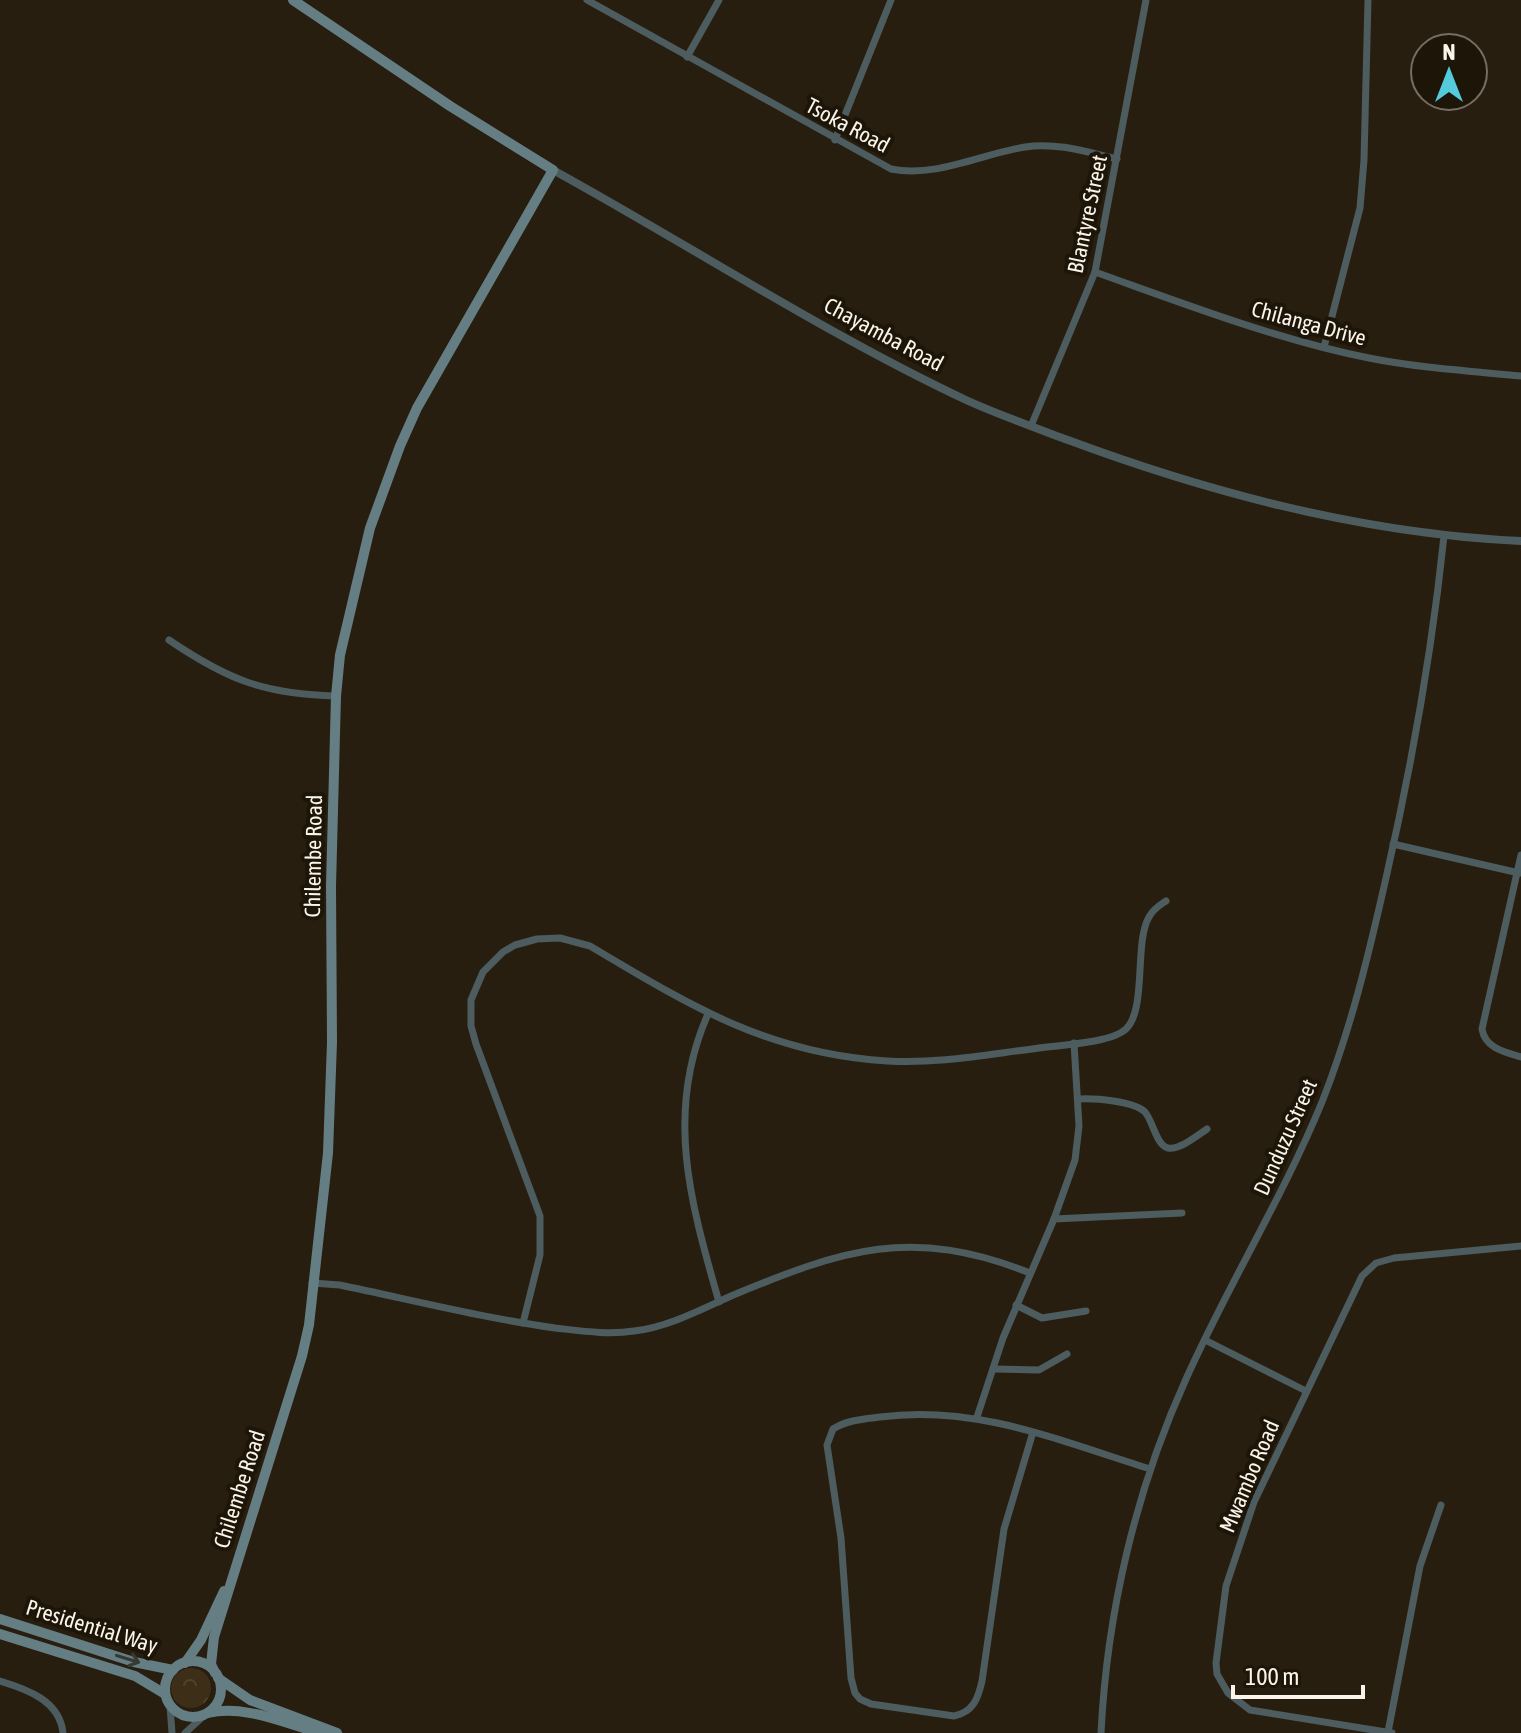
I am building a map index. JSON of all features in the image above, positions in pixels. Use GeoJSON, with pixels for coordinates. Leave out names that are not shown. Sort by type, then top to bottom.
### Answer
{"type":"FeatureCollection","features":[{"type":"Feature","properties":{"kind":"main road","name":"Chayamba Road"},"geometry":{"type":"LineString","coordinates":[[293,0],[450,106],[553,170]]}},
{"type":"Feature","properties":{"kind":"main road","name":"Chilembe Road"},"geometry":{"type":"LineString","coordinates":[[231,1578],[295,1381],[309,1325],[328,1153],[336,696],[340,655],[359,570],[370,528],[400,446],[439,368],[553,170]]}},
{"type":"Feature","properties":{"kind":"main road","name":"Presidential Way"},"geometry":{"type":"LineString","coordinates":[[185,1663],[201,1640],[231,1578]]}},
{"type":"Feature","properties":{"kind":"main road"},"geometry":{"type":"LineString","coordinates":[[207,1713],[219,1698],[211,1651],[231,1578]]}},
{"type":"Feature","properties":{"kind":"main road","name":"Presidential Way"},"geometry":{"type":"LineString","coordinates":[[0,1619],[134,1662],[173,1670]]}},
{"type":"Feature","properties":{"kind":"main road","name":"Presidential Way"},"geometry":{"type":"LineString","coordinates":[[0,1634],[144,1680],[165,1694]]}},
{"type":"Feature","properties":{"kind":"main road"},"geometry":{"type":"LineString","coordinates":[[323,1733],[242,1712],[218,1710],[187,1716],[170,1706],[165,1694],[166,1681],[173,1670],[185,1663],[198,1662],[239,1694],[337,1733]]}},
{"type":"Feature","properties":{"kind":"street","name":"Tsoka Road"},"geometry":{"type":"LineString","coordinates":[[587,0],[877,163],[902,171],[933,169],[1033,146],[1066,147],[1117,159]]}},
{"type":"Feature","properties":{"kind":"street"},"geometry":{"type":"LineString","coordinates":[[687,57],[719,0]]}},
{"type":"Feature","properties":{"kind":"street"},"geometry":{"type":"LineString","coordinates":[[835,140],[891,0]]}},
{"type":"Feature","properties":{"kind":"street","name":"Blantyre Street"},"geometry":{"type":"LineString","coordinates":[[1031,426],[1095,272],[1146,0]]}},
{"type":"Feature","properties":{"kind":"street"},"geometry":{"type":"LineString","coordinates":[[1324,347],[1360,208],[1368,0]]}},
{"type":"Feature","properties":{"kind":"street","name":"Chayamba Road"},"geometry":{"type":"LineString","coordinates":[[553,170],[749,282],[983,408],[1128,462],[1235,494],[1347,520],[1444,536],[1521,541]]}},
{"type":"Feature","properties":{"kind":"street","name":"Chilanga Drive"},"geometry":{"type":"LineString","coordinates":[[1095,272],[1206,312],[1324,347],[1412,365],[1521,376]]}},
{"type":"Feature","properties":{"kind":"street","name":"Dunduzu Street"},"geometry":{"type":"LineString","coordinates":[[1101,1733],[1105,1671],[1117,1599],[1150,1469],[1186,1378],[1285,1184],[1323,1099],[1356,999],[1423,701],[1444,536]]}},
{"type":"Feature","properties":{"kind":"street"},"geometry":{"type":"LineString","coordinates":[[169,640],[209,666],[251,685],[309,695],[336,696]]}},
{"type":"Feature","properties":{"kind":"street"},"geometry":{"type":"LineString","coordinates":[[1393,844],[1519,873]]}},
{"type":"Feature","properties":{"kind":"street"},"geometry":{"type":"LineString","coordinates":[[1521,855],[1482,1029],[1483,1038],[1488,1043],[1521,1057]]}},
{"type":"Feature","properties":{"kind":"street"},"geometry":{"type":"LineString","coordinates":[[523,1323],[540,1255],[540,1216],[471,1026],[471,1000],[477,980],[488,965],[515,945],[537,939],[560,938],[590,946],[708,1014],[780,1044],[814,1052],[889,1061],[980,1056],[1118,1034],[1132,1021],[1147,920],[1166,901]]}},
{"type":"Feature","properties":{"kind":"street"},"geometry":{"type":"LineString","coordinates":[[708,1014],[688,1072],[684,1141],[689,1189],[719,1302]]}},
{"type":"Feature","properties":{"kind":"street"},"geometry":{"type":"LineString","coordinates":[[977,1417],[1016,1305],[1054,1219],[1075,1160],[1079,1099],[1074,1043]]}},
{"type":"Feature","properties":{"kind":"street"},"geometry":{"type":"LineString","coordinates":[[1079,1099],[1098,1099],[1140,1108],[1147,1114],[1162,1145],[1169,1148],[1207,1129]]}},
{"type":"Feature","properties":{"kind":"street"},"geometry":{"type":"LineString","coordinates":[[1054,1219],[1182,1213]]}},
{"type":"Feature","properties":{"kind":"street","name":"Mwambo Road"},"geometry":{"type":"LineString","coordinates":[[1390,1733],[1250,1710],[1234,1700],[1217,1674],[1217,1646],[1226,1586],[1254,1502],[1362,1276],[1376,1263],[1394,1258],[1521,1246]]}},
{"type":"Feature","properties":{"kind":"street"},"geometry":{"type":"LineString","coordinates":[[312,1283],[340,1285],[523,1323],[595,1333],[652,1328],[829,1258],[887,1247],[930,1247],[991,1257],[1030,1273]]}},
{"type":"Feature","properties":{"kind":"street"},"geometry":{"type":"LineString","coordinates":[[1016,1305],[1042,1318],[1086,1311]]}},
{"type":"Feature","properties":{"kind":"street"},"geometry":{"type":"LineString","coordinates":[[1205,1340],[1306,1391]]}},
{"type":"Feature","properties":{"kind":"street"},"geometry":{"type":"LineString","coordinates":[[993,1369],[1039,1370],[1067,1354]]}},
{"type":"Feature","properties":{"kind":"street"},"geometry":{"type":"LineString","coordinates":[[1033,1432],[1004,1529],[982,1681],[975,1703],[966,1713],[954,1716],[865,1702],[855,1693],[849,1662],[841,1538],[827,1445],[829,1434],[846,1423],[898,1414],[977,1417],[1033,1432],[1150,1469]]}},
{"type":"Feature","properties":{"kind":"street"},"geometry":{"type":"LineString","coordinates":[[1390,1733],[1420,1566],[1441,1505]]}},
{"type":"Feature","properties":{"kind":"street"},"geometry":{"type":"LineString","coordinates":[[0,1681],[22,1688],[50,1705],[62,1724],[63,1733]]}},
{"type":"Feature","properties":{"kind":"street"},"geometry":{"type":"LineString","coordinates":[[170,1706],[172,1733]]}},
{"type":"Feature","properties":{"kind":"street"},"geometry":{"type":"LineString","coordinates":[[185,1733],[207,1713]]}},
{"type":"Feature","properties":{"kind":"green space"},"geometry":{"type":"Polygon","coordinates":[[[191,1668],[205,1674],[211,1688],[205,1702],[191,1708],[177,1702],[171,1688],[177,1674],[191,1668]]]}}]}
